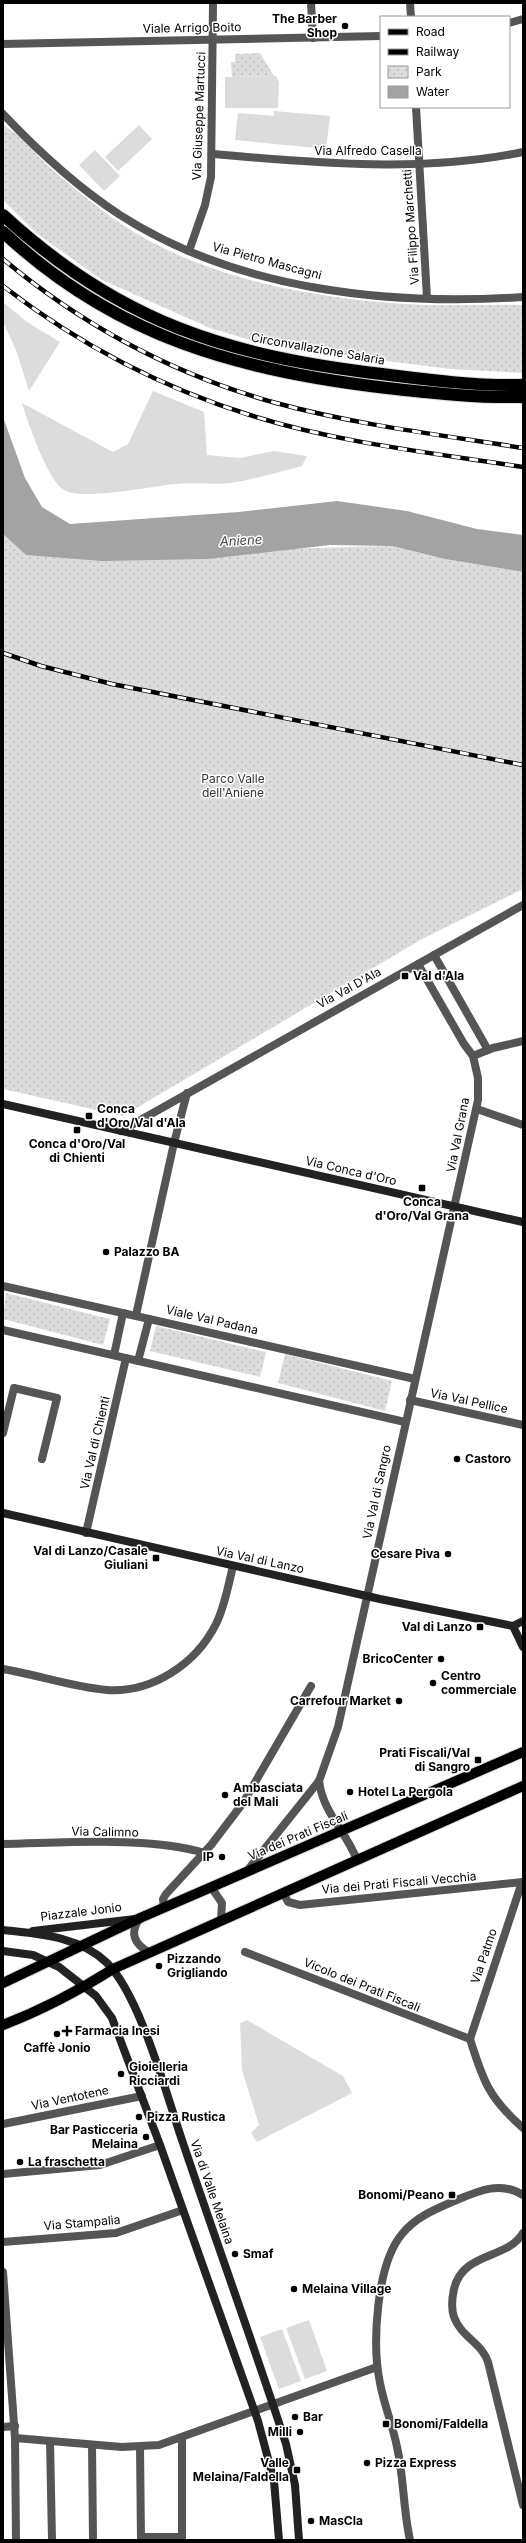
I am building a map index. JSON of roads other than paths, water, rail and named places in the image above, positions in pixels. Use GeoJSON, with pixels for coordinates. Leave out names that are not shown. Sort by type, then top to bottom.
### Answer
{"type":"FeatureCollection","features":[{"type":"Feature","properties":{"kind":"highway","name":"Circonvallazione Salaria"},"geometry":{"type":"LineString","coordinates":[[3,215],[45,251],[94,286],[142,313],[201,338],[275,358],[353,371],[452,382],[523,385]]}},
{"type":"Feature","properties":{"kind":"highway"},"geometry":{"type":"LineString","coordinates":[[3,232],[56,276],[109,310],[169,339],[227,360],[293,375],[358,385],[452,395],[523,397]]}},
{"type":"Feature","properties":{"kind":"main road"},"geometry":{"type":"LineString","coordinates":[[3,1104],[122,1131]]}},
{"type":"Feature","properties":{"kind":"main road","name":"Via Conca d'Oro"},"geometry":{"type":"LineString","coordinates":[[122,1131],[523,1222]]}},
{"type":"Feature","properties":{"kind":"main road","name":"Via Val di Lanzo"},"geometry":{"type":"LineString","coordinates":[[3,1513],[367,1596],[513,1626]]}},
{"type":"Feature","properties":{"kind":"main road"},"geometry":{"type":"LineString","coordinates":[[523,1621],[513,1626],[523,1647]]}},
{"type":"Feature","properties":{"kind":"main road","name":"Via dei Prati Fiscali"},"geometry":{"type":"LineString","coordinates":[[83,1945],[140,1918],[343,1832],[523,1752]]}},
{"type":"Feature","properties":{"kind":"main road"},"geometry":{"type":"LineString","coordinates":[[3,2024],[40,2009],[85,1987],[113,1969],[523,1786]]}},
{"type":"Feature","properties":{"kind":"main road","name":"Piazzale Jonio"},"geometry":{"type":"LineString","coordinates":[[24,1932],[140,1918]]}},
{"type":"Feature","properties":{"kind":"main road","name":"Piazzale Jonio"},"geometry":{"type":"LineString","coordinates":[[3,1930],[24,1932],[83,1945],[113,1969]]}},
{"type":"Feature","properties":{"kind":"main road"},"geometry":{"type":"LineString","coordinates":[[3,1983],[83,1945]]}},
{"type":"Feature","properties":{"kind":"main road"},"geometry":{"type":"LineString","coordinates":[[3,1951],[32,1955],[49,1961],[74,1977],[110,2013],[160,2145],[254,2410],[274,2480],[279,2540]]}},
{"type":"Feature","properties":{"kind":"main road","name":"Via di Valle Melaina"},"geometry":{"type":"LineString","coordinates":[[113,1969],[134,2007],[144,2033],[273,2403],[291,2465],[299,2540]]}},
{"type":"Feature","properties":{"kind":"street","name":"Via Giuseppe Martucci"},"geometry":{"type":"LineString","coordinates":[[189,251],[207,200],[212,154],[214,3]]}},
{"type":"Feature","properties":{"kind":"street"},"geometry":{"type":"LineString","coordinates":[[311,3],[313,38]]}},
{"type":"Feature","properties":{"kind":"street"},"geometry":{"type":"LineString","coordinates":[[410,3],[411,16]]}},
{"type":"Feature","properties":{"kind":"street"},"geometry":{"type":"LineString","coordinates":[[510,23],[523,19]]}},
{"type":"Feature","properties":{"kind":"street","name":"Viale Arrigo Boito"},"geometry":{"type":"LineString","coordinates":[[3,44],[380,36]]}},
{"type":"Feature","properties":{"kind":"street","name":"Via Filippo Marchetti"},"geometry":{"type":"LineString","coordinates":[[416,108],[427,298]]}},
{"type":"Feature","properties":{"kind":"street","name":"Via Pietro Mascagni"},"geometry":{"type":"LineString","coordinates":[[3,114],[47,158],[98,199],[130,220],[189,251],[256,273],[320,288],[427,298],[523,297]]}},
{"type":"Feature","properties":{"kind":"street","name":"Via Alfredo Casella"},"geometry":{"type":"LineString","coordinates":[[212,154],[319,163],[419,164],[478,159],[523,152]]}},
{"type":"Feature","properties":{"kind":"street","name":"Via Val D'Ala"},"geometry":{"type":"LineString","coordinates":[[122,1131],[523,905]]}},
{"type":"Feature","properties":{"kind":"street"},"geometry":{"type":"LineString","coordinates":[[434,955],[488,1050]]}},
{"type":"Feature","properties":{"kind":"street","name":"Via Val Grana"},"geometry":{"type":"LineString","coordinates":[[418,964],[464,1044],[473,1056],[478,1078],[477,1109],[456,1207]]}},
{"type":"Feature","properties":{"kind":"street"},"geometry":{"type":"LineString","coordinates":[[473,1056],[488,1050],[523,1041]]}},
{"type":"Feature","properties":{"kind":"street"},"geometry":{"type":"LineString","coordinates":[[136,1315],[174,1143],[187,1093]]}},
{"type":"Feature","properties":{"kind":"street"},"geometry":{"type":"LineString","coordinates":[[477,1109],[523,1125]]}},
{"type":"Feature","properties":{"kind":"street","name":"Via Val di Sangro"},"geometry":{"type":"LineString","coordinates":[[246,1873],[319,1781],[338,1727],[404,1422],[456,1207]]}},
{"type":"Feature","properties":{"kind":"street","name":"Viale Val Padana"},"geometry":{"type":"LineString","coordinates":[[3,1286],[415,1379]]}},
{"type":"Feature","properties":{"kind":"street"},"geometry":{"type":"LineString","coordinates":[[114,1355],[123,1312]]}},
{"type":"Feature","properties":{"kind":"street"},"geometry":{"type":"LineString","coordinates":[[138,1360],[149,1319]]}},
{"type":"Feature","properties":{"kind":"street"},"geometry":{"type":"LineString","coordinates":[[3,1330],[404,1422]]}},
{"type":"Feature","properties":{"kind":"street","name":"Via Val di Chienti"},"geometry":{"type":"LineString","coordinates":[[86,1533],[126,1358]]}},
{"type":"Feature","properties":{"kind":"street"},"geometry":{"type":"LineString","coordinates":[[3,1433],[14,1388],[57,1398],[42,1459]]}},
{"type":"Feature","properties":{"kind":"street","name":"Via Val Pellice"},"geometry":{"type":"LineString","coordinates":[[410,1400],[523,1425]]}},
{"type":"Feature","properties":{"kind":"street"},"geometry":{"type":"LineString","coordinates":[[3,1669],[100,1689],[130,1689],[153,1683],[178,1669],[206,1641],[221,1611],[233,1566]]}},
{"type":"Feature","properties":{"kind":"street"},"geometry":{"type":"LineString","coordinates":[[164,1908],[162,1902],[166,1894],[205,1853],[251,1791],[310,1686]]}},
{"type":"Feature","properties":{"kind":"street"},"geometry":{"type":"LineString","coordinates":[[319,1781],[328,1811],[343,1832],[357,1860]]}},
{"type":"Feature","properties":{"kind":"street","name":"Via Calimno"},"geometry":{"type":"LineString","coordinates":[[3,1844],[144,1844],[180,1847],[205,1853]]}},
{"type":"Feature","properties":{"kind":"street","name":"Via dei Prati Fiscali Vecchia"},"geometry":{"type":"LineString","coordinates":[[283,1892],[292,1904],[304,1905],[523,1882]]}},
{"type":"Feature","properties":{"kind":"street","name":"Via Patmo"},"geometry":{"type":"LineString","coordinates":[[470,2039],[523,1882]]}},
{"type":"Feature","properties":{"kind":"street"},"geometry":{"type":"LineString","coordinates":[[212,1887],[222,1903],[221,1920]]}},
{"type":"Feature","properties":{"kind":"street"},"geometry":{"type":"LineString","coordinates":[[140,1918],[134,1926],[134,1936],[140,1947],[150,1953]]}},
{"type":"Feature","properties":{"kind":"street","name":"Vicolo dei Prati Fiscali"},"geometry":{"type":"LineString","coordinates":[[245,1952],[470,2039]]}},
{"type":"Feature","properties":{"kind":"street"},"geometry":{"type":"LineString","coordinates":[[470,2039],[482,2075],[491,2095],[507,2114],[523,2128]]}},
{"type":"Feature","properties":{"kind":"street","name":"Via Ventotene"},"geometry":{"type":"LineString","coordinates":[[3,2124],[142,2096]]}},
{"type":"Feature","properties":{"kind":"street"},"geometry":{"type":"LineString","coordinates":[[3,2174],[100,2165],[160,2145]]}},
{"type":"Feature","properties":{"kind":"street"},"geometry":{"type":"LineString","coordinates":[[410,2540],[404,2508],[400,2459],[382,2395],[377,2367],[377,2334],[384,2279],[393,2248],[403,2232],[426,2214],[490,2188],[506,2187],[523,2195]]}},
{"type":"Feature","properties":{"kind":"street","name":"Via Stampalia"},"geometry":{"type":"LineString","coordinates":[[3,2242],[116,2233],[183,2210]]}},
{"type":"Feature","properties":{"kind":"street"},"geometry":{"type":"LineString","coordinates":[[523,2233],[515,2242],[477,2260],[466,2268],[455,2285],[452,2305],[458,2328],[487,2358],[523,2505]]}},
{"type":"Feature","properties":{"kind":"street"},"geometry":{"type":"LineString","coordinates":[[3,2272],[15,2426],[16,2540]]}},
{"type":"Feature","properties":{"kind":"street"},"geometry":{"type":"LineString","coordinates":[[15,2438],[92,2445],[140,2447],[159,2445],[182,2439],[254,2410],[377,2367]]}},
{"type":"Feature","properties":{"kind":"street"},"geometry":{"type":"LineString","coordinates":[[3,2427],[15,2426]]}},
{"type":"Feature","properties":{"kind":"street"},"geometry":{"type":"LineString","coordinates":[[140,2447],[141,2539],[182,2538],[182,2439]]}},
{"type":"Feature","properties":{"kind":"street"},"geometry":{"type":"LineString","coordinates":[[50,2441],[52,2540]]}},
{"type":"Feature","properties":{"kind":"street"},"geometry":{"type":"LineString","coordinates":[[92,2445],[93,2540]]}},
{"type":"Feature","properties":{"kind":"water","name":"Aniene"},"geometry":{"type":"Polygon","coordinates":[[[3,417],[25,478],[42,507],[70,524],[239,512],[337,501],[407,511],[477,529],[523,535],[523,572],[445,559],[392,546],[330,545],[207,559],[102,561],[26,555],[3,534],[3,417]]]}},
{"type":"Feature","properties":{"kind":"railway"},"geometry":{"type":"LineString","coordinates":[[3,259],[65,306],[98,327],[166,363],[239,392],[307,411],[337,417],[399,429],[523,448]]}},
{"type":"Feature","properties":{"kind":"railway"},"geometry":{"type":"LineString","coordinates":[[3,286],[61,327],[91,345],[154,378],[219,405],[286,425],[353,440],[523,467]]}},
{"type":"Feature","properties":{"kind":"railway"},"geometry":{"type":"LineString","coordinates":[[3,653],[41,666],[112,684],[523,765]]}},
{"type":"Feature","properties":{"kind":"place","name":"The Barber Shop"},"geometry":{"type":"Point","coordinates":[345,26]}},
{"type":"Feature","properties":{"kind":"place","name":"Val d'Ala"},"geometry":{"type":"Point","coordinates":[405,976]}},
{"type":"Feature","properties":{"kind":"place","name":"Conca d'Oro/Val d'Ala"},"geometry":{"type":"Point","coordinates":[89,1116]}},
{"type":"Feature","properties":{"kind":"place","name":"Conca d'Oro/Val di Chienti"},"geometry":{"type":"Point","coordinates":[77,1130]}},
{"type":"Feature","properties":{"kind":"place","name":"Conca d'Oro/Val Grana"},"geometry":{"type":"Point","coordinates":[422,1188]}},
{"type":"Feature","properties":{"kind":"place","name":"Palazzo BA"},"geometry":{"type":"Point","coordinates":[106,1252]}},
{"type":"Feature","properties":{"kind":"place","name":"Castoro"},"geometry":{"type":"Point","coordinates":[457,1459]}},
{"type":"Feature","properties":{"kind":"place","name":"Cesare Piva"},"geometry":{"type":"Point","coordinates":[448,1554]}},
{"type":"Feature","properties":{"kind":"place","name":"Val di Lanzo/Casale Giuliani"},"geometry":{"type":"Point","coordinates":[156,1558]}},
{"type":"Feature","properties":{"kind":"place","name":"Val di Lanzo"},"geometry":{"type":"Point","coordinates":[480,1627]}},
{"type":"Feature","properties":{"kind":"place","name":"BricoCenter"},"geometry":{"type":"Point","coordinates":[441,1659]}},
{"type":"Feature","properties":{"kind":"place","name":"Centro commerciale"},"geometry":{"type":"Point","coordinates":[433,1683]}},
{"type":"Feature","properties":{"kind":"place","name":"Carrefour Market"},"geometry":{"type":"Point","coordinates":[399,1701]}},
{"type":"Feature","properties":{"kind":"place","name":"Prati Fiscali/Val di Sangro"},"geometry":{"type":"Point","coordinates":[478,1760]}},
{"type":"Feature","properties":{"kind":"place","name":"Hotel La Pergola"},"geometry":{"type":"Point","coordinates":[350,1792]}},
{"type":"Feature","properties":{"kind":"place","name":"Ambasciata del Mali"},"geometry":{"type":"Point","coordinates":[225,1795]}},
{"type":"Feature","properties":{"kind":"place","name":"IP"},"geometry":{"type":"Point","coordinates":[222,1857]}},
{"type":"Feature","properties":{"kind":"place","name":"Pizzando Grigliando"},"geometry":{"type":"Point","coordinates":[159,1966]}},
{"type":"Feature","properties":{"kind":"place","name":"Farmacia Inesi"},"geometry":{"type":"Point","coordinates":[67,2031]}},
{"type":"Feature","properties":{"kind":"place","name":"Caffè Jonio"},"geometry":{"type":"Point","coordinates":[57,2034]}},
{"type":"Feature","properties":{"kind":"place","name":"Gioielleria Ricciardi"},"geometry":{"type":"Point","coordinates":[121,2074]}},
{"type":"Feature","properties":{"kind":"place","name":"Pizza Rustica"},"geometry":{"type":"Point","coordinates":[139,2117]}},
{"type":"Feature","properties":{"kind":"place","name":"Bar Pasticceria Melaina"},"geometry":{"type":"Point","coordinates":[146,2137]}},
{"type":"Feature","properties":{"kind":"place","name":"La fraschetta"},"geometry":{"type":"Point","coordinates":[20,2162]}},
{"type":"Feature","properties":{"kind":"place","name":"Bonomi/Peano"},"geometry":{"type":"Point","coordinates":[452,2195]}},
{"type":"Feature","properties":{"kind":"place","name":"Smaf"},"geometry":{"type":"Point","coordinates":[235,2254]}},
{"type":"Feature","properties":{"kind":"place","name":"Melaina Village"},"geometry":{"type":"Point","coordinates":[294,2289]}},
{"type":"Feature","properties":{"kind":"place","name":"Bar"},"geometry":{"type":"Point","coordinates":[295,2417]}},
{"type":"Feature","properties":{"kind":"place","name":"Bonomi/Faldella"},"geometry":{"type":"Point","coordinates":[386,2424]}},
{"type":"Feature","properties":{"kind":"place","name":"Milli"},"geometry":{"type":"Point","coordinates":[300,2432]}},
{"type":"Feature","properties":{"kind":"place","name":"Pizza Express"},"geometry":{"type":"Point","coordinates":[367,2463]}},
{"type":"Feature","properties":{"kind":"place","name":"Valle Melaina/Faldella"},"geometry":{"type":"Point","coordinates":[297,2470]}},
{"type":"Feature","properties":{"kind":"place","name":"MasCla"},"geometry":{"type":"Point","coordinates":[311,2521]}},
{"type":"Feature","properties":{"kind":"park label","name":"Parco Valle dell'Aniene"},"geometry":{"type":"Point","coordinates":[233,786]}}]}
